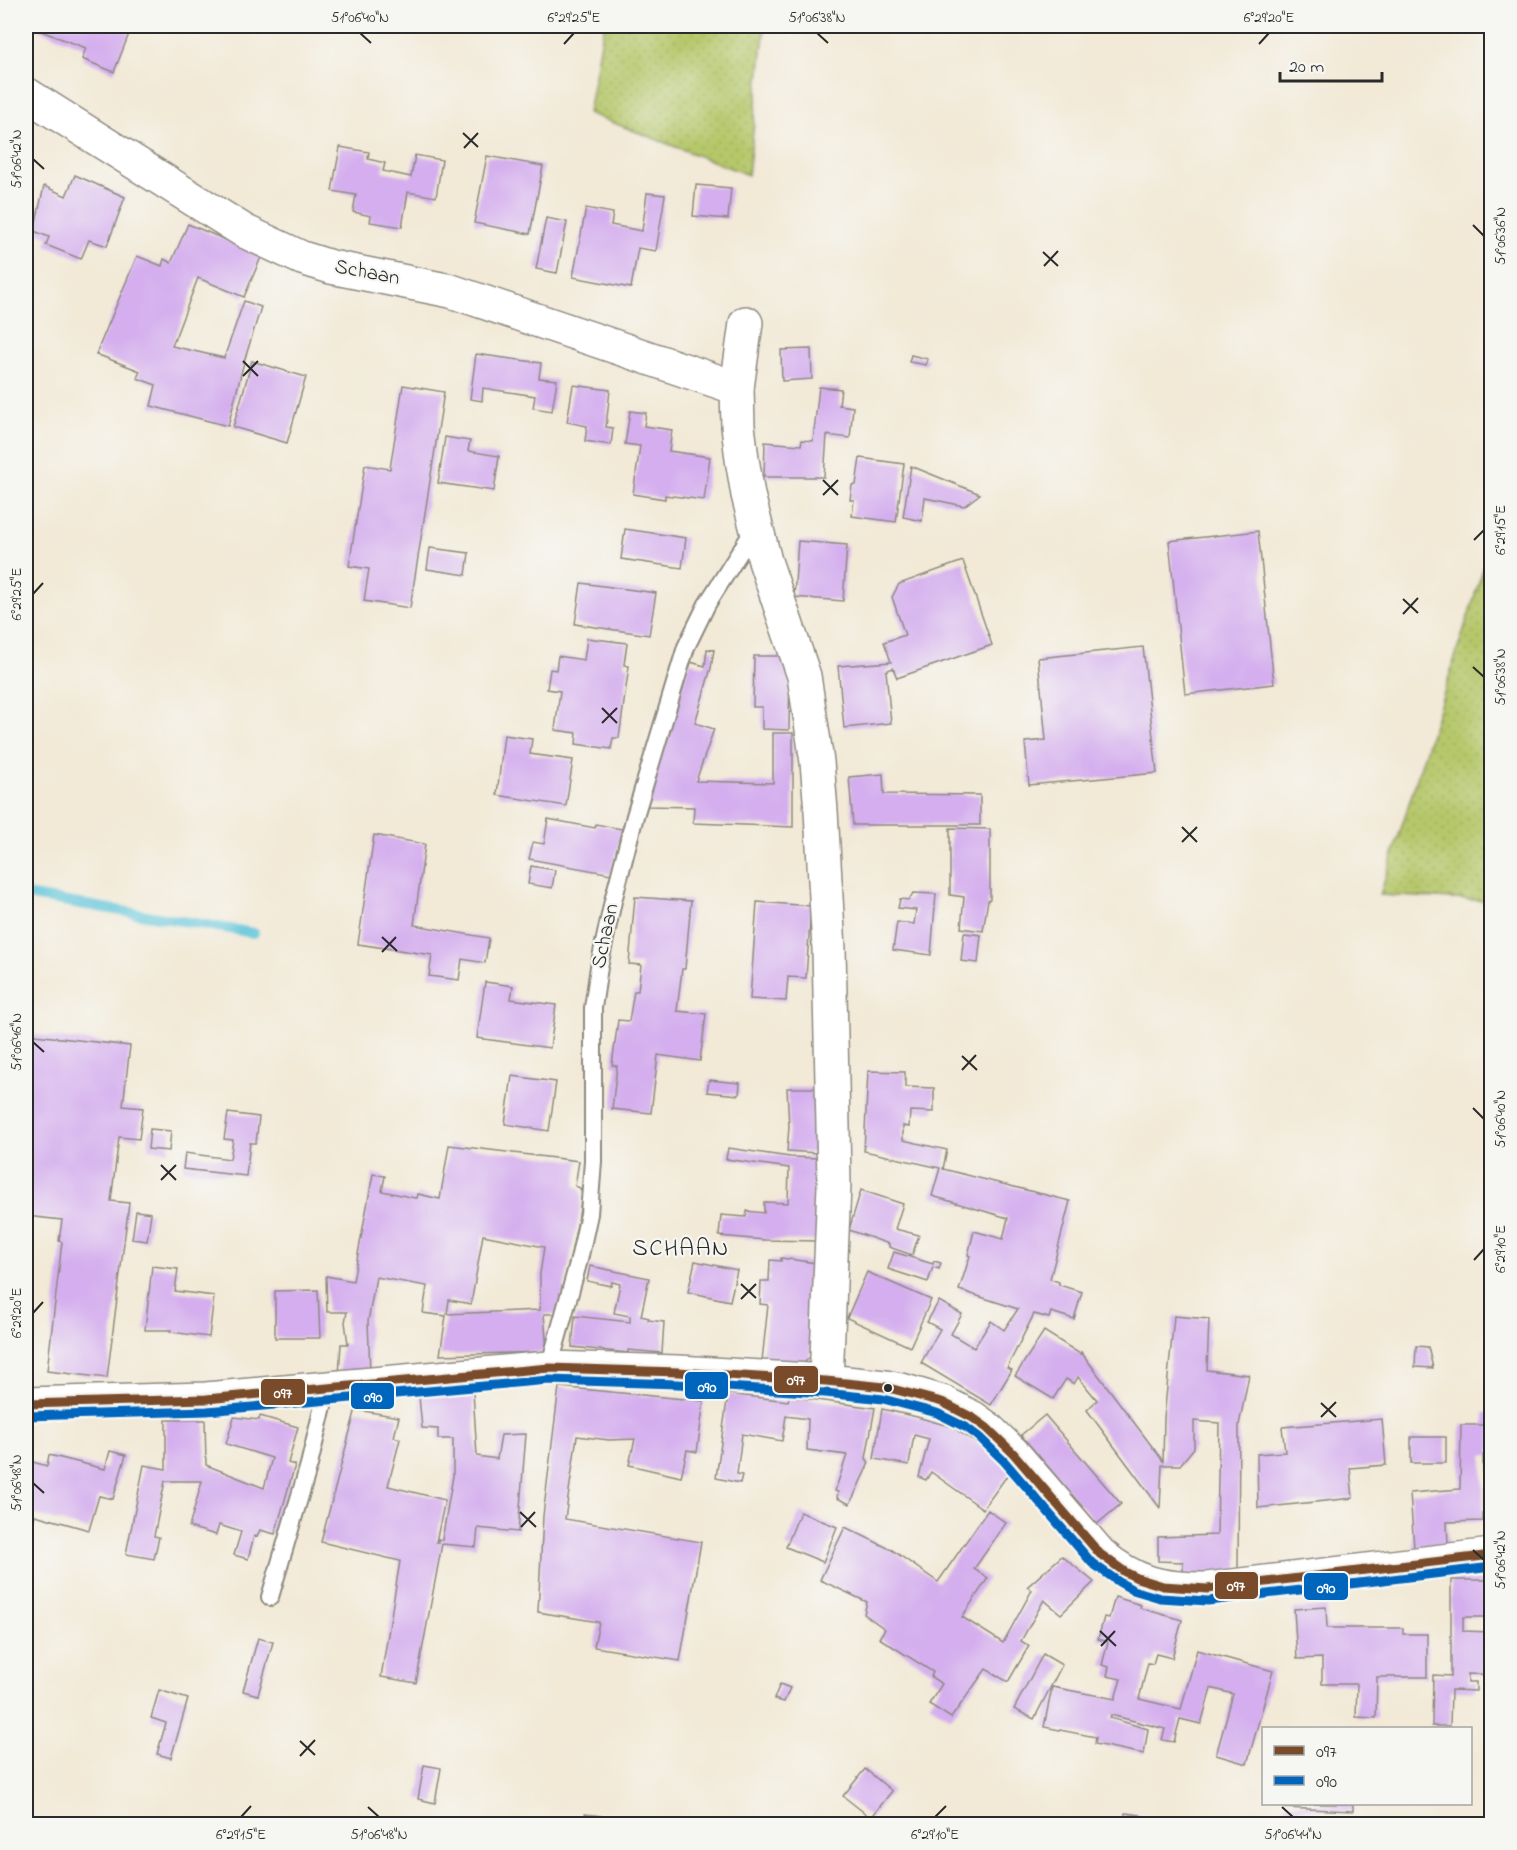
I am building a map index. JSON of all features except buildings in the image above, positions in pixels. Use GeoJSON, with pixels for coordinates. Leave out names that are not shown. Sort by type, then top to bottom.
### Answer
{"type":"FeatureCollection","features":[{"type":"Feature","properties":{"kind":"street","name":"Schaan"},"geometry":{"type":"LineString","coordinates":[[26,94],[237,226],[293,254],[331,267],[419,283],[469,296],[737,388]]}},
{"type":"Feature","properties":{"kind":"street"},"geometry":{"type":"LineString","coordinates":[[746,323],[737,388],[739,437],[748,495],[765,561],[804,676],[817,762],[821,810],[829,949],[834,1185],[826,1381]]}},
{"type":"Feature","properties":{"kind":"street"},"geometry":{"type":"LineString","coordinates":[[26,1404],[156,1402],[549,1368],[615,1369],[826,1381],[905,1391],[942,1402],[973,1418],[1013,1452],[1100,1554],[1116,1568],[1154,1585],[1207,1589],[1491,1555]]}},
{"type":"Feature","properties":{"kind":"lane","name":"Schaan"},"geometry":{"type":"LineString","coordinates":[[549,1368],[579,1260],[589,1214],[593,1161],[593,1008],[613,901],[635,816],[686,647],[707,604],[756,527]]}},
{"type":"Feature","properties":{"kind":"lane"},"geometry":{"type":"LineString","coordinates":[[270,1597],[309,1465],[327,1389]]}},
{"type":"Feature","properties":{"kind":"green space"},"geometry":{"type":"Polygon","coordinates":[[[604,26],[765,26],[748,175],[588,113],[604,26]]]}},
{"type":"Feature","properties":{"kind":"green space"},"geometry":{"type":"Polygon","coordinates":[[[1491,544],[1491,901],[1380,895],[1491,544]]]}},
{"type":"Feature","properties":{"kind":"waterway"},"geometry":{"type":"LineString","coordinates":[[26,895],[254,933]]}},
{"type":"Feature","properties":{"kind":"transit line","name":"097"},"geometry":{"type":"LineString","coordinates":[[26,1404],[206,1399],[549,1368],[678,1372],[885,1387],[942,1402],[987,1428],[1013,1453],[1100,1554],[1125,1572],[1163,1586],[1207,1589],[1492,1555]]}},
{"type":"Feature","properties":{"kind":"transit line","name":"090"},"geometry":{"type":"LineString","coordinates":[[26,1416],[207,1411],[549,1380],[677,1384],[825,1393],[883,1399],[937,1413],[967,1428],[1004,1461],[1092,1563],[1133,1590],[1160,1598],[1208,1601],[1492,1567]]}},
{"type":"Feature","properties":{"kind":"district","name":"SCHAAN"},"geometry":{"type":"Point","coordinates":[681,1249]}}]}
